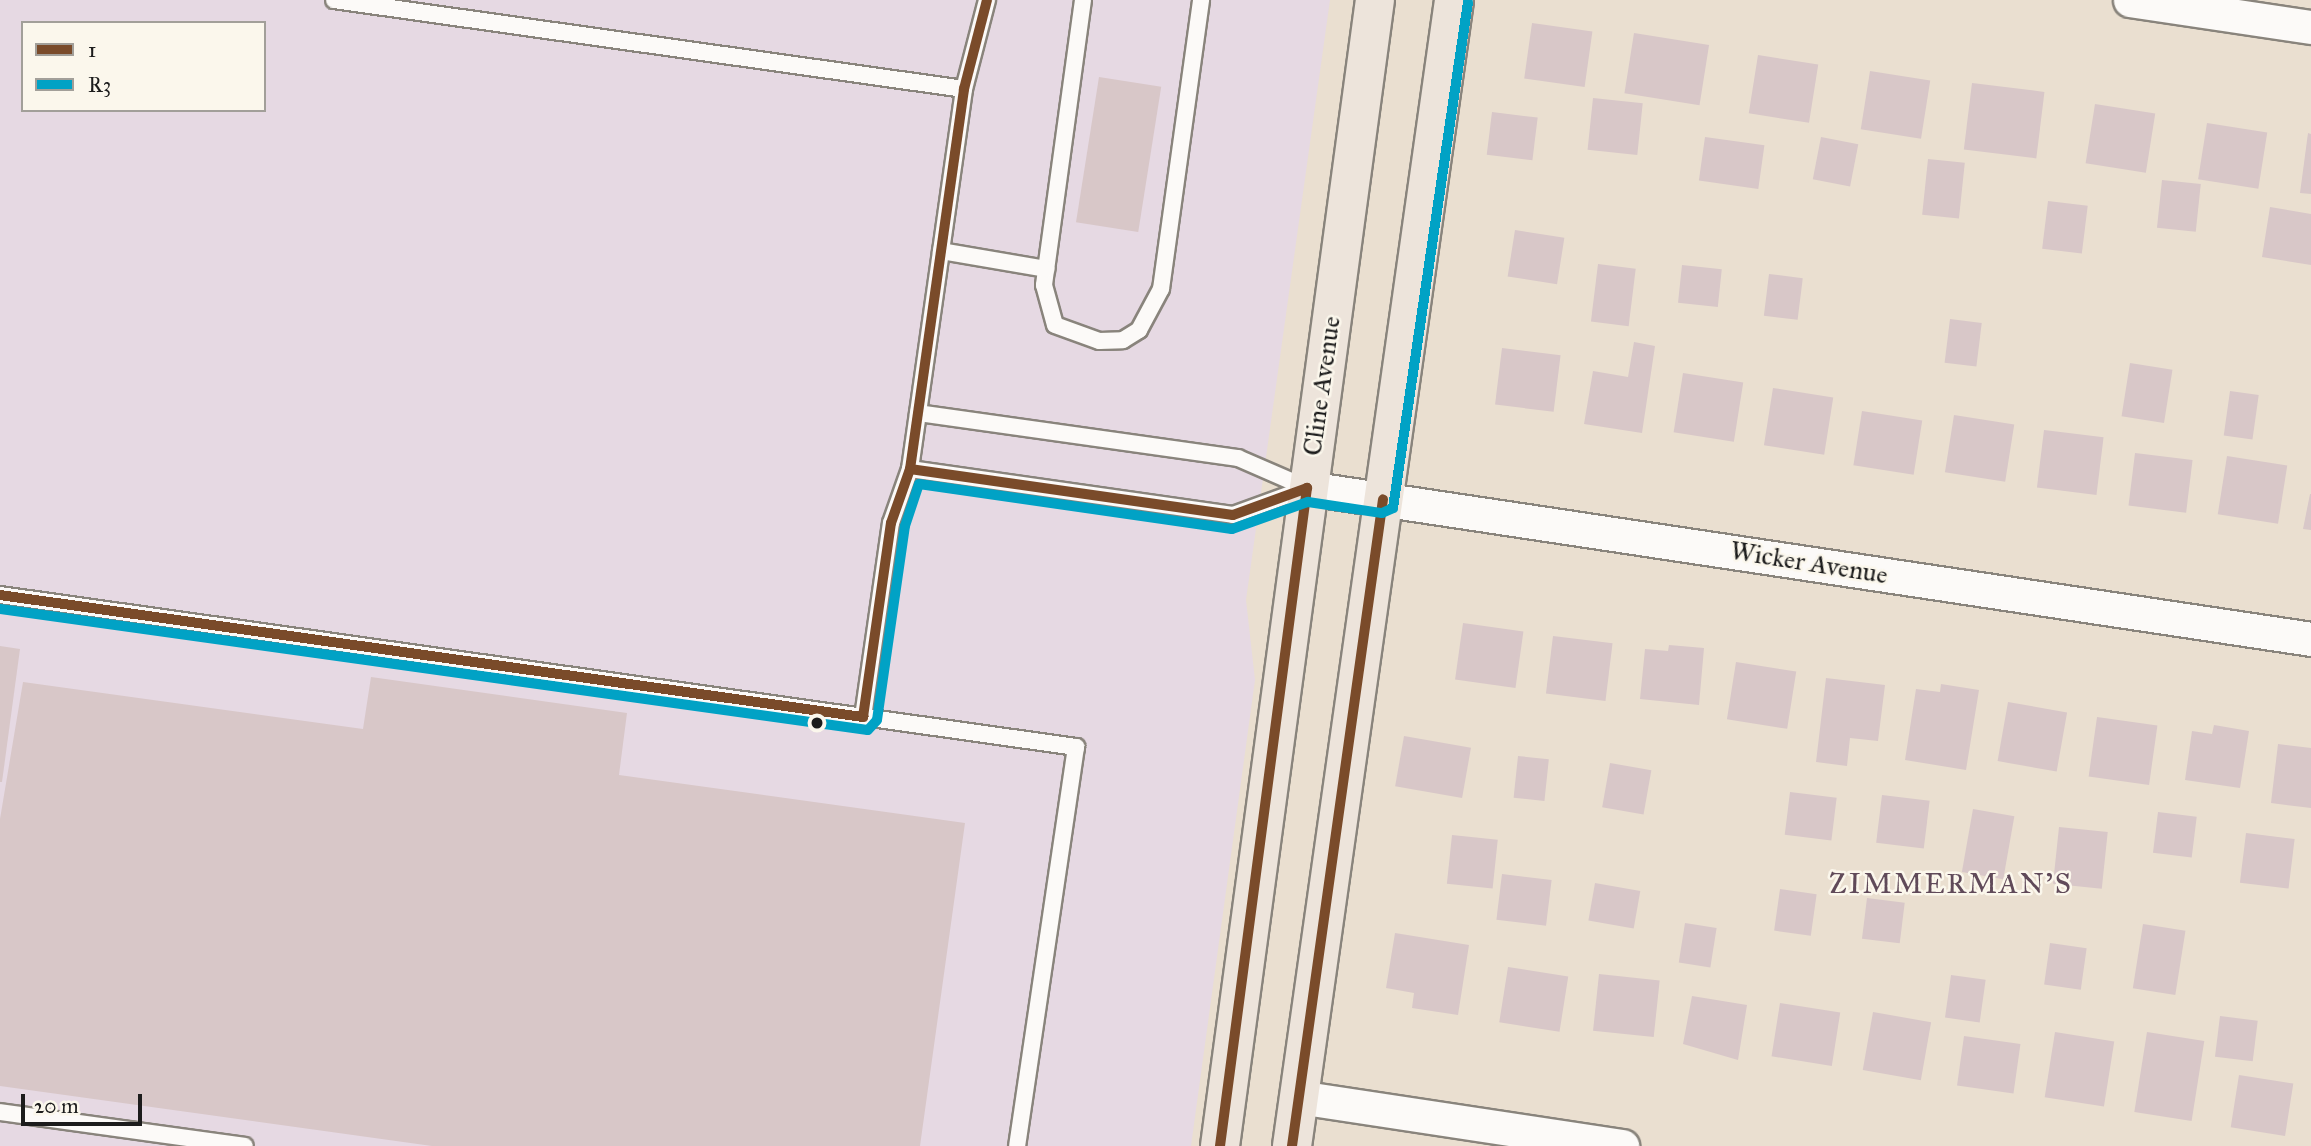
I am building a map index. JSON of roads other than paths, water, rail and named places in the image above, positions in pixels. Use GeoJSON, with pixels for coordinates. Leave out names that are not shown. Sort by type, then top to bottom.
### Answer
{"type":"FeatureCollection","features":[{"type":"Feature","properties":{"kind":"main road","name":"Cline Avenue"},"geometry":{"type":"LineString","coordinates":[[1220,1146],[1375,0]]}},
{"type":"Feature","properties":{"kind":"main road"},"geometry":{"type":"LineString","coordinates":[[1292,1146],[1454,0]]}},
{"type":"Feature","properties":{"kind":"street"},"geometry":{"type":"LineString","coordinates":[[2130,0],[2311,27]]}},
{"type":"Feature","properties":{"kind":"street","name":"Wicker Avenue"},"geometry":{"type":"LineString","coordinates":[[1307,488],[2311,639]]}},
{"type":"Feature","properties":{"kind":"street"},"geometry":{"type":"LineString","coordinates":[[1298,1097],[1622,1146]]}},
{"type":"Feature","properties":{"kind":"lane"},"geometry":{"type":"LineString","coordinates":[[334,0],[399,5],[964,89]]}},
{"type":"Feature","properties":{"kind":"lane"},"geometry":{"type":"LineString","coordinates":[[863,717],[891,523],[910,469],[964,89],[987,0]]}},
{"type":"Feature","properties":{"kind":"lane"},"geometry":{"type":"LineString","coordinates":[[1083,0],[1046,269],[1046,304],[1055,325],[1075,337],[1123,340],[1152,312],[1166,268],[1201,0]]}},
{"type":"Feature","properties":{"kind":"lane"},"geometry":{"type":"LineString","coordinates":[[941,251],[1046,269]]}},
{"type":"Feature","properties":{"kind":"lane"},"geometry":{"type":"LineString","coordinates":[[918,413],[1238,458],[1307,488]]}},
{"type":"Feature","properties":{"kind":"lane"},"geometry":{"type":"LineString","coordinates":[[910,469],[1233,515],[1307,488]]}},
{"type":"Feature","properties":{"kind":"lane"},"geometry":{"type":"LineString","coordinates":[[0,596],[1076,747],[1017,1146]]}},
{"type":"Feature","properties":{"kind":"lane"},"geometry":{"type":"LineString","coordinates":[[0,1112],[245,1146]]}},
{"type":"Feature","properties":{"kind":"district","name":"ZIMMERMAN'S"},"geometry":{"type":"Point","coordinates":[1951,884]}}]}
